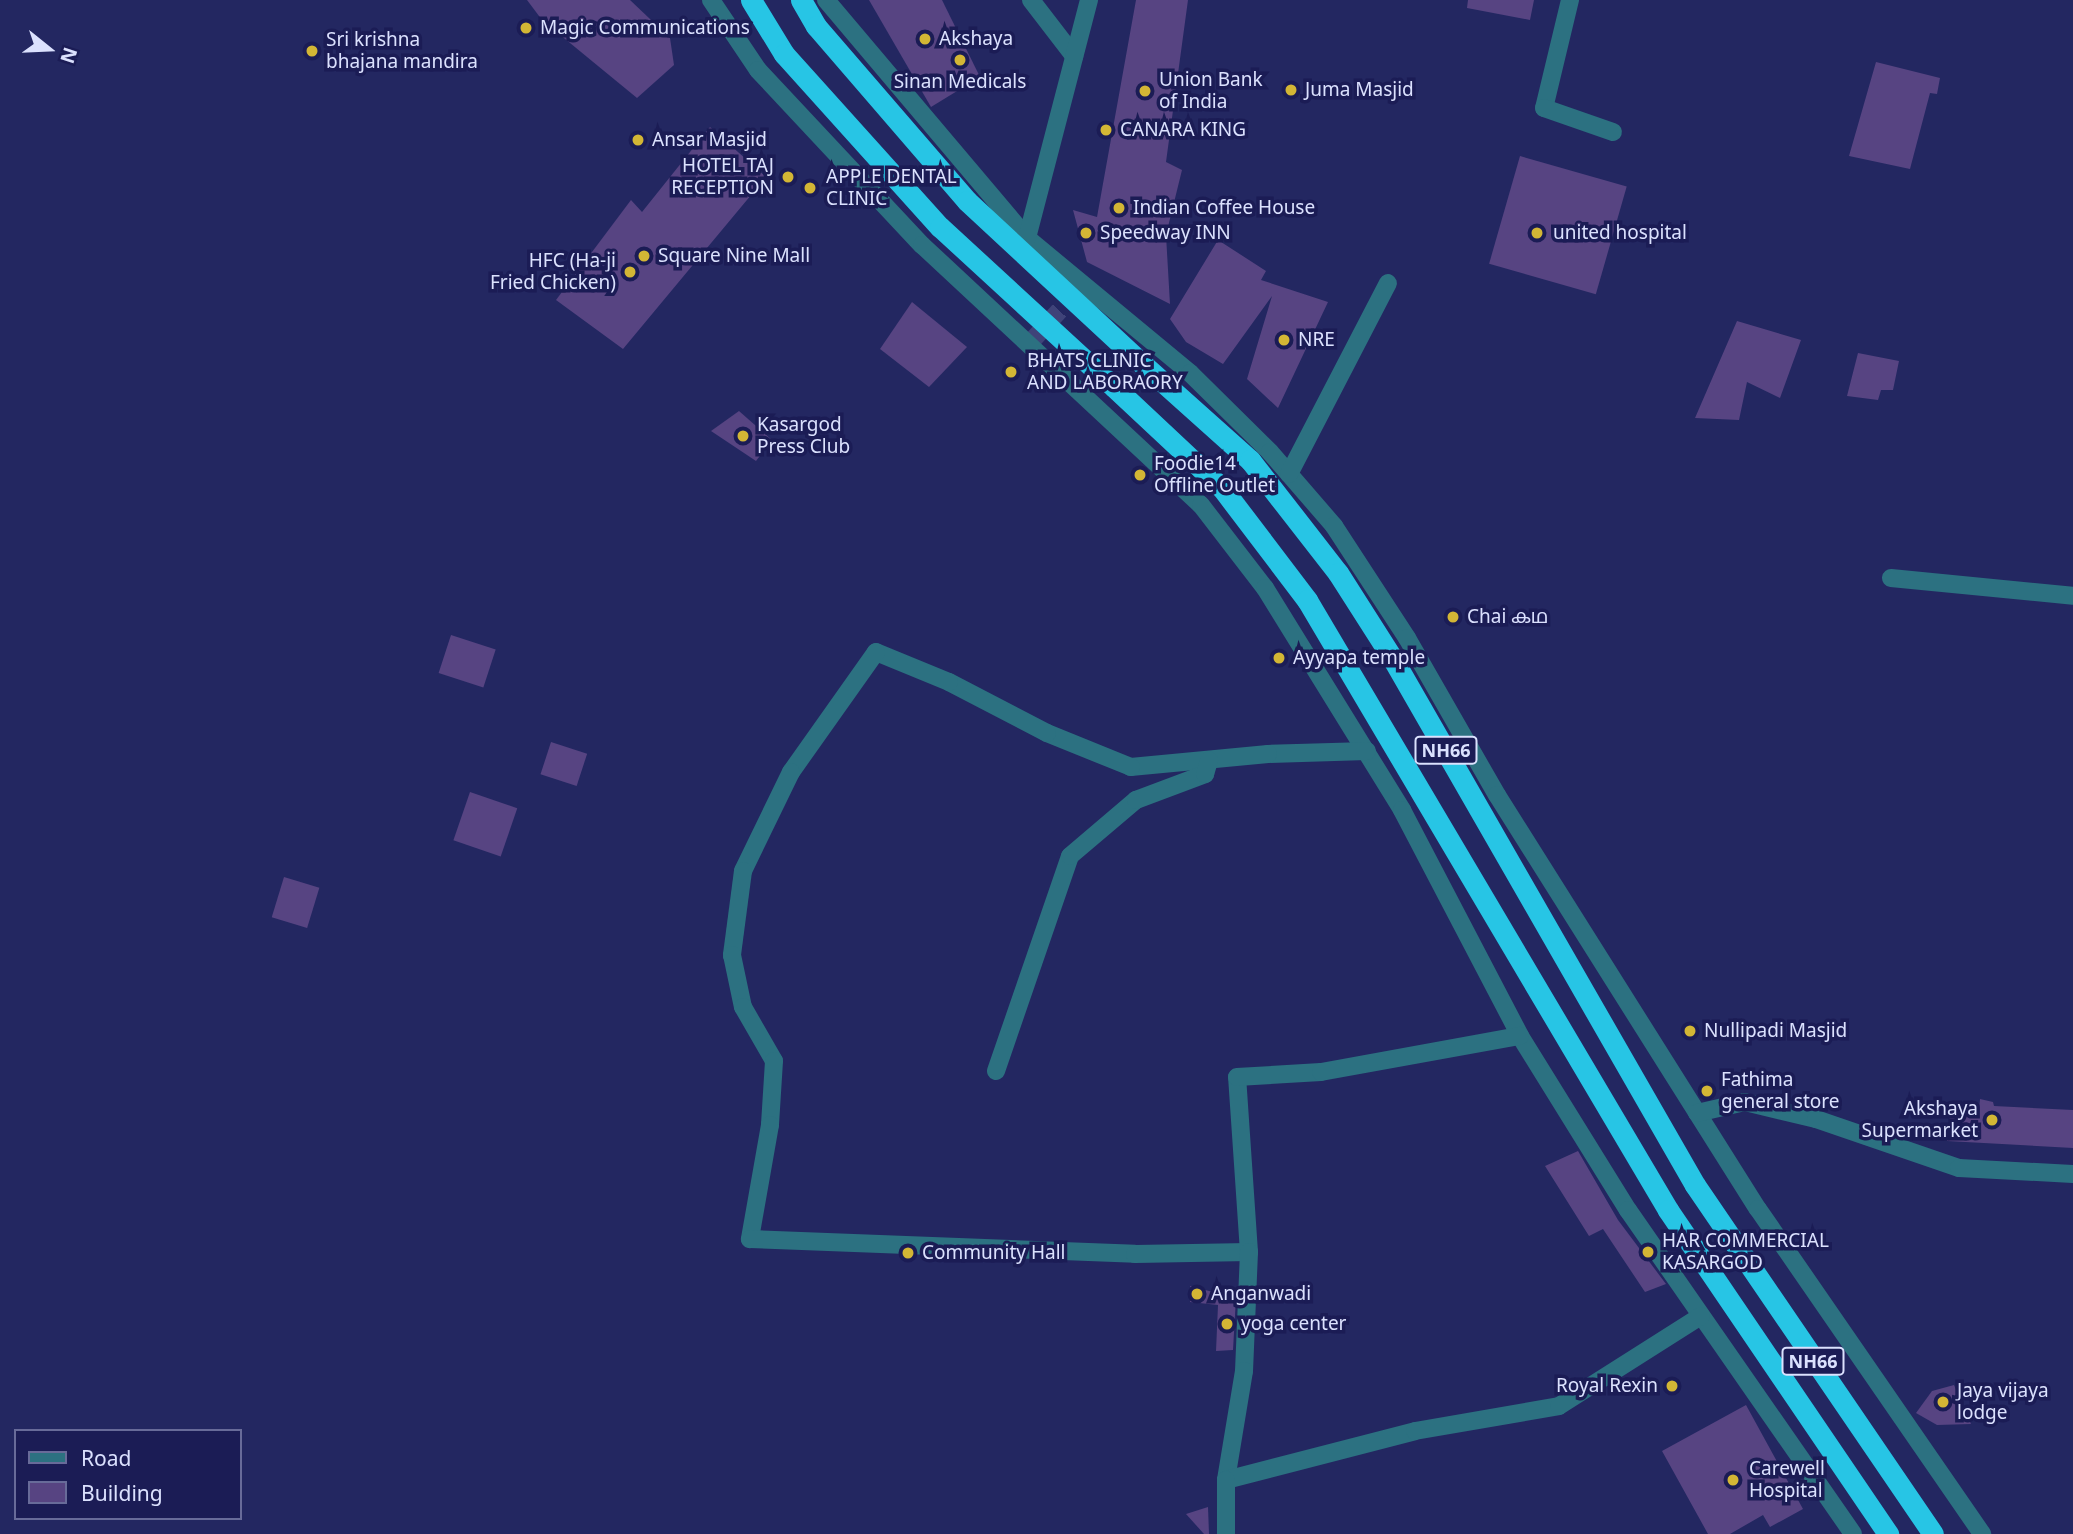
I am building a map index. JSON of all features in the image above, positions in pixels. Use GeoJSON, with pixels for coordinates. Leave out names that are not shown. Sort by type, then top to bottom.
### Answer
{"type":"FeatureCollection","features":[{"type":"Feature","properties":{"kind":"highway","name":"NH66"},"geometry":{"type":"LineString","coordinates":[[751,0],[784,54],[940,227],[1222,488],[1307,600],[1668,1210],[1888,1534]]}},
{"type":"Feature","properties":{"kind":"highway","name":"NH66"},"geometry":{"type":"LineString","coordinates":[[801,0],[816,26],[967,201],[1250,460],[1338,573],[1394,661],[1695,1185],[1933,1534]]}},
{"type":"Feature","properties":{"kind":"street"},"geometry":{"type":"LineString","coordinates":[[711,0],[758,70],[922,245],[1201,505],[1265,588],[1367,751],[1520,1036],[1628,1210],[1853,1534]]}},
{"type":"Feature","properties":{"kind":"street"},"geometry":{"type":"LineString","coordinates":[[826,0],[1027,238],[1191,373],[1289,474],[1334,526],[1407,638],[1497,794],[1758,1209],[1982,1534]]}},
{"type":"Feature","properties":{"kind":"street"},"geometry":{"type":"LineString","coordinates":[[1031,0],[1074,56]]}},
{"type":"Feature","properties":{"kind":"street"},"geometry":{"type":"LineString","coordinates":[[1027,238],[1089,0]]}},
{"type":"Feature","properties":{"kind":"street"},"geometry":{"type":"LineString","coordinates":[[1570,0],[1544,108],[1613,132]]}},
{"type":"Feature","properties":{"kind":"street"},"geometry":{"type":"LineString","coordinates":[[1289,474],[1388,283]]}},
{"type":"Feature","properties":{"kind":"street"},"geometry":{"type":"LineString","coordinates":[[1891,578],[2073,596]]}},
{"type":"Feature","properties":{"kind":"street"},"geometry":{"type":"LineString","coordinates":[[1249,1252],[1135,1254],[750,1239],[770,1125],[774,1061],[743,1007],[732,955],[743,871],[791,772],[876,652],[948,682],[1047,733],[1132,767],[1367,751]]}},
{"type":"Feature","properties":{"kind":"street"},"geometry":{"type":"LineString","coordinates":[[996,1071],[1070,856],[1136,800],[1205,774],[1209,761]]}},
{"type":"Feature","properties":{"kind":"street"},"geometry":{"type":"LineString","coordinates":[[1226,1534],[1226,1480],[1244,1371],[1249,1252],[1237,1077],[1321,1072],[1520,1036]]}},
{"type":"Feature","properties":{"kind":"street"},"geometry":{"type":"LineString","coordinates":[[1697,1113],[1745,1102],[1816,1119],[1959,1168],[2073,1174]]}},
{"type":"Feature","properties":{"kind":"street"},"geometry":{"type":"LineString","coordinates":[[1226,1480],[1415,1431],[1559,1406],[1701,1316]]}},
{"type":"Feature","properties":{"kind":"building"},"geometry":{"type":"Polygon","coordinates":[[[527,0],[630,0],[670,38],[674,65],[637,98],[542,20],[527,0]]]}},
{"type":"Feature","properties":{"kind":"building","name":"Akshaya"},"geometry":{"type":"Polygon","coordinates":[[[869,0],[942,0],[980,77],[931,107],[869,0]]]}},
{"type":"Feature","properties":{"kind":"building"},"geometry":{"type":"Polygon","coordinates":[[[1136,0],[1188,0],[1166,162],[1182,170],[1166,235],[1170,304],[1087,262],[1073,210],[1097,217],[1136,0]]]}},
{"type":"Feature","properties":{"kind":"building"},"geometry":{"type":"Polygon","coordinates":[[[1468,0],[1534,0],[1530,20],[1467,8],[1468,0]]]}},
{"type":"Feature","properties":{"kind":"building"},"geometry":{"type":"Polygon","coordinates":[[[1876,62],[1940,78],[1937,94],[1930,93],[1910,169],[1849,156],[1876,62]]]}},
{"type":"Feature","properties":{"kind":"building","name":"Square Nine Mall"},"geometry":{"type":"Polygon","coordinates":[[[710,127],[766,177],[623,349],[556,300],[631,200],[642,212],[710,127]]]}},
{"type":"Feature","properties":{"kind":"building"},"geometry":{"type":"Polygon","coordinates":[[[1520,156],[1627,187],[1596,294],[1489,264],[1520,156]]]}},
{"type":"Feature","properties":{"kind":"building"},"geometry":{"type":"Polygon","coordinates":[[[1218,240],[1266,271],[1261,280],[1328,302],[1278,408],[1247,379],[1272,296],[1223,364],[1186,342],[1170,319],[1218,240]]]}},
{"type":"Feature","properties":{"kind":"building"},"geometry":{"type":"Polygon","coordinates":[[[912,302],[967,347],[929,387],[880,349],[912,302]]]}},
{"type":"Feature","properties":{"kind":"building"},"geometry":{"type":"Polygon","coordinates":[[[1737,321],[1801,340],[1780,398],[1747,382],[1739,420],[1695,418],[1737,321]]]}},
{"type":"Feature","properties":{"kind":"building"},"geometry":{"type":"Polygon","coordinates":[[[1858,353],[1899,361],[1893,390],[1881,390],[1878,400],[1847,396],[1858,353]]]}},
{"type":"Feature","properties":{"kind":"building","name":"Kasargod Press Club"},"geometry":{"type":"Polygon","coordinates":[[[739,411],[772,440],[756,461],[711,431],[739,411]]]}},
{"type":"Feature","properties":{"kind":"building"},"geometry":{"type":"Polygon","coordinates":[[[451,635],[496,650],[483,688],[439,673],[451,635]]]}},
{"type":"Feature","properties":{"kind":"building"},"geometry":{"type":"Polygon","coordinates":[[[551,742],[587,754],[577,786],[540,774],[551,742]]]}},
{"type":"Feature","properties":{"kind":"building"},"geometry":{"type":"Polygon","coordinates":[[[470,792],[517,808],[501,856],[453,840],[470,792]]]}},
{"type":"Feature","properties":{"kind":"building"},"geometry":{"type":"Polygon","coordinates":[[[284,877],[319,888],[307,928],[272,917],[284,877]]]}},
{"type":"Feature","properties":{"kind":"building"},"geometry":{"type":"Polygon","coordinates":[[[1980,1099],[1993,1102],[1994,1106],[2073,1110],[2073,1148],[1947,1141],[1951,1107],[1979,1111],[1980,1099]]]}},
{"type":"Feature","properties":{"kind":"building"},"geometry":{"type":"Polygon","coordinates":[[[1578,1151],[1618,1220],[1666,1284],[1645,1292],[1603,1229],[1589,1236],[1545,1166],[1578,1151]]]}},
{"type":"Feature","properties":{"kind":"building","name":"yoga center"},"geometry":{"type":"Polygon","coordinates":[[[1190,1286],[1236,1298],[1233,1350],[1216,1351],[1218,1305],[1190,1302],[1190,1286]]]}},
{"type":"Feature","properties":{"kind":"building","name":"Jaya vijaya lodge"},"geometry":{"type":"Polygon","coordinates":[[[1954,1385],[1971,1424],[1937,1425],[1916,1413],[1932,1391],[1954,1385]]]}},
{"type":"Feature","properties":{"kind":"building","name":"Carewell Hospital"},"geometry":{"type":"Polygon","coordinates":[[[1746,1405],[1803,1509],[1770,1527],[1763,1515],[1730,1534],[1708,1534],[1662,1451],[1746,1405]]]}},
{"type":"Feature","properties":{"kind":"building"},"geometry":{"type":"Polygon","coordinates":[[[1208,1507],[1209,1534],[1204,1534],[1186,1514],[1208,1507]]]}},
{"type":"Feature","properties":{"kind":"tunnel"},"geometry":{"type":"LineString","coordinates":[[1029,344],[1079,289]]}},
{"type":"Feature","properties":{"kind":"place","name":"Magic Communications"},"geometry":{"type":"Point","coordinates":[526,28]}},
{"type":"Feature","properties":{"kind":"place","name":"Akshaya"},"geometry":{"type":"Point","coordinates":[925,39]}},
{"type":"Feature","properties":{"kind":"place","name":"Sri krishna bhajana mandira"},"geometry":{"type":"Point","coordinates":[312,51]}},
{"type":"Feature","properties":{"kind":"place","name":"Sinan Medicals"},"geometry":{"type":"Point","coordinates":[960,60]}},
{"type":"Feature","properties":{"kind":"place","name":"Juma Masjid"},"geometry":{"type":"Point","coordinates":[1291,90]}},
{"type":"Feature","properties":{"kind":"place","name":"Union Bank of India"},"geometry":{"type":"Point","coordinates":[1145,91]}},
{"type":"Feature","properties":{"kind":"place","name":"CANARA KING"},"geometry":{"type":"Point","coordinates":[1106,130]}},
{"type":"Feature","properties":{"kind":"place","name":"Ansar Masjid"},"geometry":{"type":"Point","coordinates":[638,140]}},
{"type":"Feature","properties":{"kind":"place","name":"HOTEL TAJ RECEPTION"},"geometry":{"type":"Point","coordinates":[788,177]}},
{"type":"Feature","properties":{"kind":"place","name":"APPLE DENTAL CLINIC"},"geometry":{"type":"Point","coordinates":[810,188]}},
{"type":"Feature","properties":{"kind":"place","name":"Indian Coffee House"},"geometry":{"type":"Point","coordinates":[1119,208]}},
{"type":"Feature","properties":{"kind":"place","name":"Speedway INN"},"geometry":{"type":"Point","coordinates":[1086,233]}},
{"type":"Feature","properties":{"kind":"place","name":"united hospital"},"geometry":{"type":"Point","coordinates":[1537,233]}},
{"type":"Feature","properties":{"kind":"place","name":"Square Nine Mall"},"geometry":{"type":"Point","coordinates":[644,256]}},
{"type":"Feature","properties":{"kind":"place","name":"HFC (Ha-ji Fried Chicken)"},"geometry":{"type":"Point","coordinates":[630,272]}},
{"type":"Feature","properties":{"kind":"place","name":"NRE"},"geometry":{"type":"Point","coordinates":[1284,340]}},
{"type":"Feature","properties":{"kind":"place","name":"BHATS CLINIC AND LABORAORY"},"geometry":{"type":"Point","coordinates":[1011,372]}},
{"type":"Feature","properties":{"kind":"place","name":"Kasargod Press Club"},"geometry":{"type":"Point","coordinates":[743,436]}},
{"type":"Feature","properties":{"kind":"place","name":"Foodie14 Offline Outlet"},"geometry":{"type":"Point","coordinates":[1140,475]}},
{"type":"Feature","properties":{"kind":"place","name":"Chai കഥ"},"geometry":{"type":"Point","coordinates":[1453,617]}},
{"type":"Feature","properties":{"kind":"place","name":"Ayyapa temple"},"geometry":{"type":"Point","coordinates":[1279,658]}},
{"type":"Feature","properties":{"kind":"place","name":"Nullipadi Masjid"},"geometry":{"type":"Point","coordinates":[1690,1031]}},
{"type":"Feature","properties":{"kind":"place","name":"Fathima general store"},"geometry":{"type":"Point","coordinates":[1707,1091]}},
{"type":"Feature","properties":{"kind":"place","name":"Akshaya Supermarket"},"geometry":{"type":"Point","coordinates":[1992,1120]}},
{"type":"Feature","properties":{"kind":"place","name":"HAR COMMERCIAL KASARGOD"},"geometry":{"type":"Point","coordinates":[1648,1252]}},
{"type":"Feature","properties":{"kind":"place","name":"Community Hall"},"geometry":{"type":"Point","coordinates":[908,1253]}},
{"type":"Feature","properties":{"kind":"place","name":"Anganwadi"},"geometry":{"type":"Point","coordinates":[1197,1294]}},
{"type":"Feature","properties":{"kind":"place","name":"yoga center"},"geometry":{"type":"Point","coordinates":[1227,1324]}},
{"type":"Feature","properties":{"kind":"place","name":"Royal Rexin"},"geometry":{"type":"Point","coordinates":[1672,1386]}},
{"type":"Feature","properties":{"kind":"place","name":"Jaya vijaya lodge"},"geometry":{"type":"Point","coordinates":[1943,1402]}},
{"type":"Feature","properties":{"kind":"place","name":"Carewell Hospital"},"geometry":{"type":"Point","coordinates":[1733,1480]}}]}
